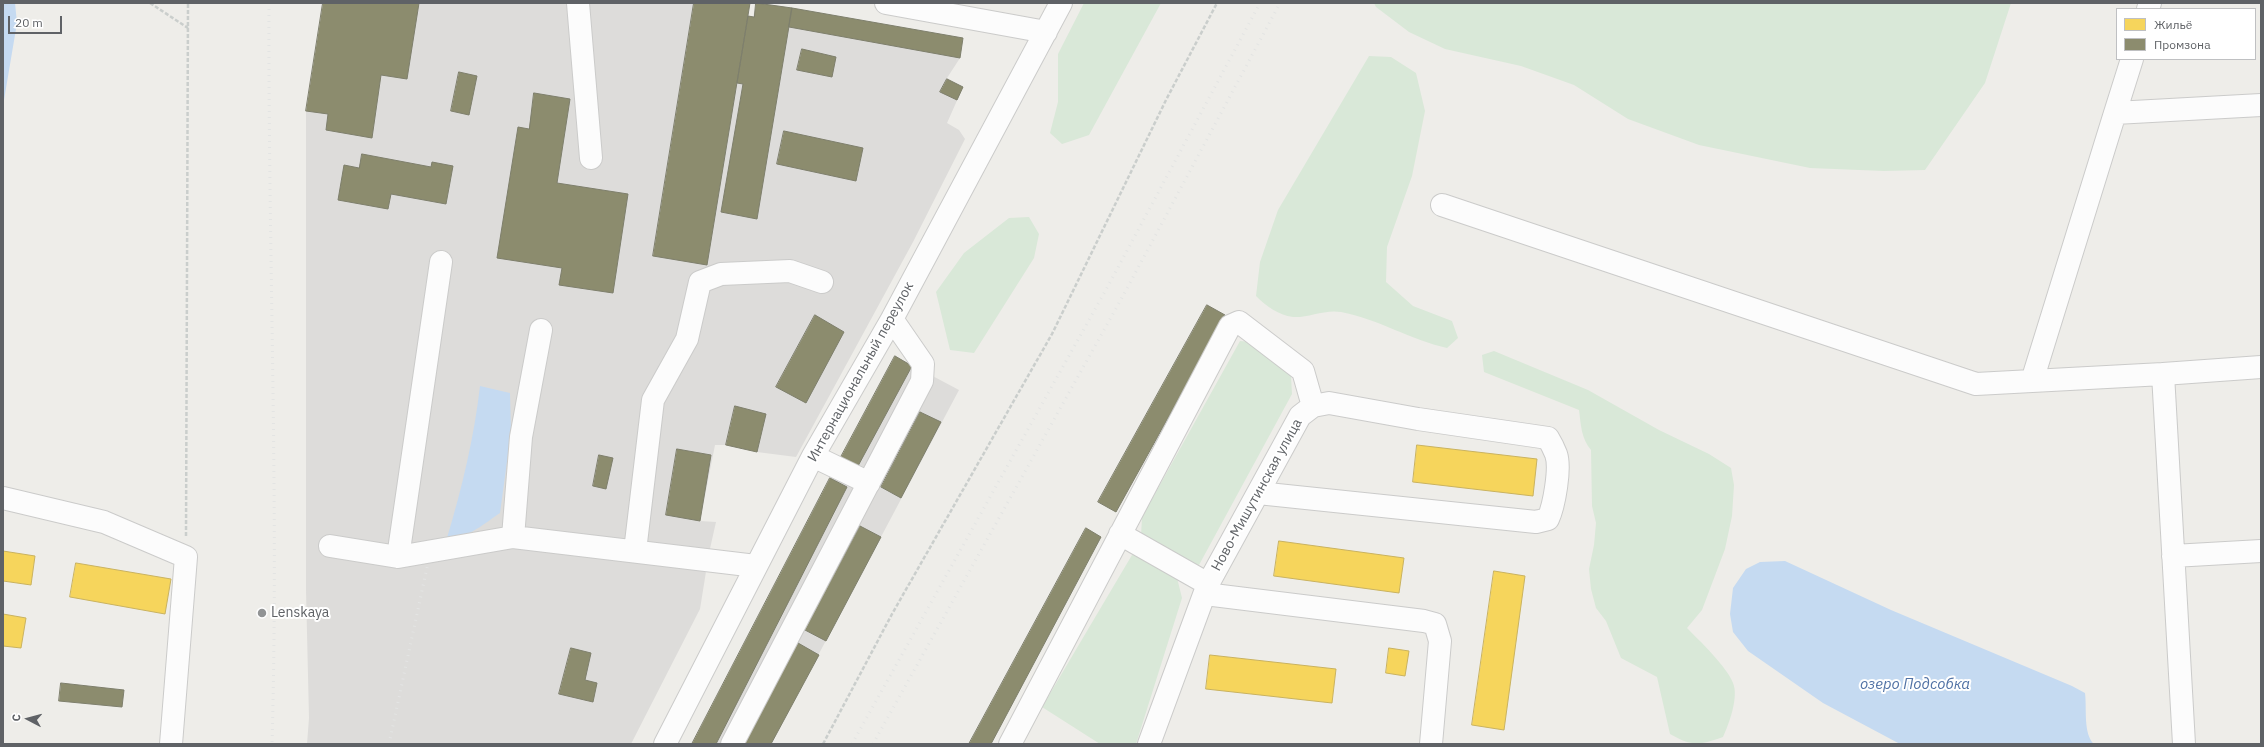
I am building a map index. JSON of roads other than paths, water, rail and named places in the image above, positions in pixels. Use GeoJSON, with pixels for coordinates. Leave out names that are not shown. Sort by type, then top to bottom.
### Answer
{"type":"FeatureCollection","features":[{"type":"Feature","properties":{"kind":"street"},"geometry":{"type":"LineString","coordinates":[[578,3],[592,158]]}},
{"type":"Feature","properties":{"kind":"street"},"geometry":{"type":"LineString","coordinates":[[886,3],[1046,32]]}},
{"type":"Feature","properties":{"kind":"street","name":"Интернациональный переулок"},"geometry":{"type":"LineString","coordinates":[[665,744],[813,456],[892,319],[1061,3]]}},
{"type":"Feature","properties":{"kind":"street"},"geometry":{"type":"LineString","coordinates":[[2032,381],[2132,60]]}},
{"type":"Feature","properties":{"kind":"street"},"geometry":{"type":"LineString","coordinates":[[2115,113],[2261,105]]}},
{"type":"Feature","properties":{"kind":"street"},"geometry":{"type":"LineString","coordinates":[[1442,205],[1976,384],[2261,367]]}},
{"type":"Feature","properties":{"kind":"street"},"geometry":{"type":"LineString","coordinates":[[398,557],[441,262]]}},
{"type":"Feature","properties":{"kind":"street"},"geometry":{"type":"LineString","coordinates":[[635,551],[653,400],[686,339],[700,282],[721,274],[790,271],[822,282]]}},
{"type":"Feature","properties":{"kind":"street"},"geometry":{"type":"LineString","coordinates":[[732,744],[922,381],[923,364],[892,319]]}},
{"type":"Feature","properties":{"kind":"street"},"geometry":{"type":"LineString","coordinates":[[1010,744],[1230,326],[1239,322],[1303,371],[1313,406]]}},
{"type":"Feature","properties":{"kind":"street"},"geometry":{"type":"LineString","coordinates":[[513,537],[521,437],[541,330]]}},
{"type":"Feature","properties":{"kind":"street"},"geometry":{"type":"LineString","coordinates":[[2163,374],[2184,744]]}},
{"type":"Feature","properties":{"kind":"street","name":"Ново-Мишутинская улица"},"geometry":{"type":"LineString","coordinates":[[1149,744],[1206,589],[1258,493],[1300,416],[1313,406],[1329,403],[1418,419],[1548,438],[1557,456],[1557,474],[1552,510],[1548,519],[1536,522],[1258,493]]}},
{"type":"Feature","properties":{"kind":"street"},"geometry":{"type":"LineString","coordinates":[[813,456],[869,483]]}},
{"type":"Feature","properties":{"kind":"street"},"geometry":{"type":"LineString","coordinates":[[3,498],[104,522],[186,557],[171,744]]}},
{"type":"Feature","properties":{"kind":"street"},"geometry":{"type":"LineString","coordinates":[[1120,534],[1206,589],[1424,621],[1435,624],[1440,641],[1431,744]]}},
{"type":"Feature","properties":{"kind":"street"},"geometry":{"type":"LineString","coordinates":[[330,546],[398,557],[513,537],[756,566]]}},
{"type":"Feature","properties":{"kind":"street"},"geometry":{"type":"LineString","coordinates":[[2173,556],[2261,551]]}},
{"type":"Feature","properties":{"kind":"water"},"geometry":{"type":"Polygon","coordinates":[[[3,3],[15,3],[17,23],[3,106],[3,3]]]}},
{"type":"Feature","properties":{"kind":"water"},"geometry":{"type":"Polygon","coordinates":[[[480,386],[510,393],[511,432],[500,513],[468,534],[454,538],[447,538],[467,463],[480,386]]]}},
{"type":"Feature","properties":{"kind":"water","name":"озеро Подсобка"},"geometry":{"type":"Polygon","coordinates":[[[1785,561],[1891,610],[2072,686],[2085,693],[2088,734],[2094,744],[1900,744],[1823,703],[1748,651],[1733,632],[1730,614],[1733,588],[1746,569],[1760,562],[1785,561]]]}},
{"type":"Feature","properties":{"kind":"railway"},"geometry":{"type":"LineString","coordinates":[[269,3],[274,466],[274,651],[272,744]]}},
{"type":"Feature","properties":{"kind":"railway"},"geometry":{"type":"LineString","coordinates":[[852,744],[1108,286],[1260,3]]}},
{"type":"Feature","properties":{"kind":"railway"},"geometry":{"type":"LineString","coordinates":[[873,744],[1124,294],[1280,3]]}},
{"type":"Feature","properties":{"kind":"railway"},"geometry":{"type":"LineString","coordinates":[[389,744],[428,563]]}},
{"type":"Feature","properties":{"kind":"place","name":"Lenskaya"},"geometry":{"type":"Point","coordinates":[262,613]}}]}
